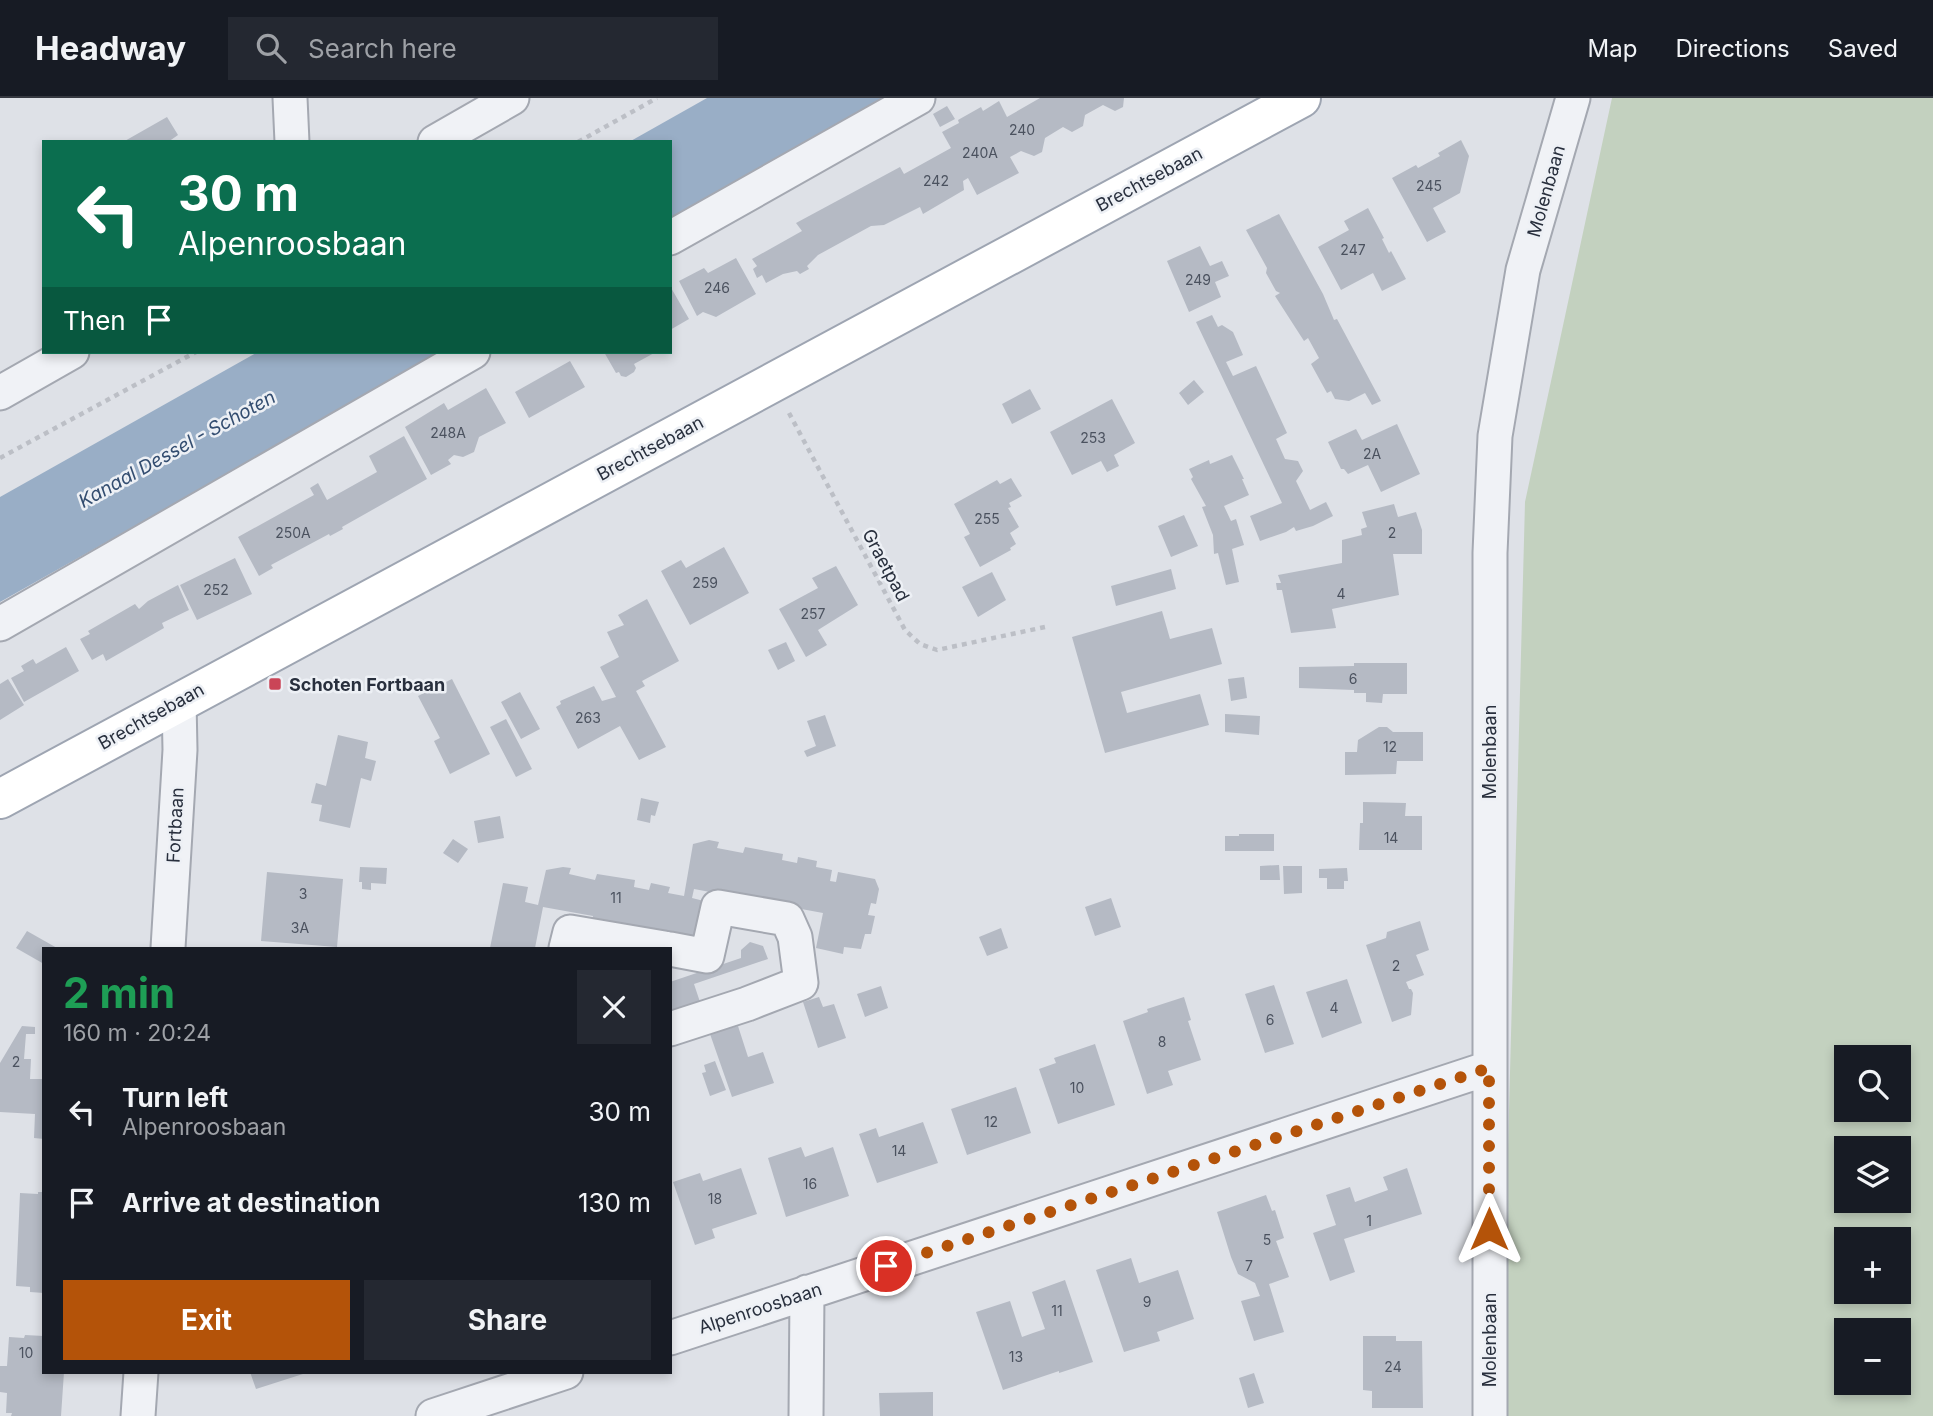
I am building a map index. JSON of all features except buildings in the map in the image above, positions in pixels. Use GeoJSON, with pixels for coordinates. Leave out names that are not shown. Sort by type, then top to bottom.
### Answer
{"type":"FeatureCollection","features":[{"type":"Feature","properties":{"kind":"main road","name":"Brechtsebaan"},"geometry":{"type":"LineString","coordinates":[[0,799],[1301,98]]}},
{"type":"Feature","properties":{"kind":"street"},"geometry":{"type":"LineString","coordinates":[[290,98],[292,140]]}},
{"type":"Feature","properties":{"kind":"street"},"geometry":{"type":"LineString","coordinates":[[438,140],[512,98]]}},
{"type":"Feature","properties":{"kind":"street"},"geometry":{"type":"LineString","coordinates":[[672,237],[918,98]]}},
{"type":"Feature","properties":{"kind":"street","name":"Molenbaan"},"geometry":{"type":"LineString","coordinates":[[1490,1416],[1490,553],[1495,436],[1523,270],[1573,98]]}},
{"type":"Feature","properties":{"kind":"street"},"geometry":{"type":"LineString","coordinates":[[0,393],[68,354]]}},
{"type":"Feature","properties":{"kind":"street"},"geometry":{"type":"LineString","coordinates":[[0,624],[470,354]]}},
{"type":"Feature","properties":{"kind":"street","name":"Fortbaan"},"geometry":{"type":"LineString","coordinates":[[168,947],[180,750],[179,701]]}},
{"type":"Feature","properties":{"kind":"street"},"geometry":{"type":"LineString","coordinates":[[672,950],[707,956],[718,907],[788,919],[795,937],[801,983],[672,1028]]}},
{"type":"Feature","properties":{"kind":"street"},"geometry":{"type":"LineString","coordinates":[[566,947],[569,932],[658,947]]}},
{"type":"Feature","properties":{"kind":"street","name":"Alpenroosbaan"},"geometry":{"type":"LineString","coordinates":[[672,1337],[1489,1068]]}},
{"type":"Feature","properties":{"kind":"street"},"geometry":{"type":"LineString","coordinates":[[806,1416],[807,1292]]}},
{"type":"Feature","properties":{"kind":"street"},"geometry":{"type":"LineString","coordinates":[[138,1416],[141,1374]]}},
{"type":"Feature","properties":{"kind":"street"},"geometry":{"type":"LineString","coordinates":[[433,1416],[560,1374]]}},
{"type":"Feature","properties":{"kind":"path"},"geometry":{"type":"LineString","coordinates":[[582,140],[657,98]]}},
{"type":"Feature","properties":{"kind":"path"},"geometry":{"type":"LineString","coordinates":[[0,458],[192,354]]}},
{"type":"Feature","properties":{"kind":"path","name":"Graetpad"},"geometry":{"type":"LineString","coordinates":[[772,382],[905,630],[920,644],[937,650],[1045,627]]}},
{"type":"Feature","properties":{"kind":"green space"},"geometry":{"type":"Polygon","coordinates":[[[1612,98],[1933,98],[1933,1416],[1501,1416],[1525,502],[1612,98]]]}},
{"type":"Feature","properties":{"kind":"water"},"geometry":{"type":"Polygon","coordinates":[[[707,98],[893,98],[672,223],[672,140],[633,140],[707,98]]]}},
{"type":"Feature","properties":{"kind":"water","name":"Kanaal Dessel - Schoten"},"geometry":{"type":"Polygon","coordinates":[[[254,354],[440,354],[0,602],[0,497],[254,354]]]}},
{"type":"Feature","properties":{"kind":"place","name":"Schoten Fortbaan"},"geometry":{"type":"Point","coordinates":[275,684]}},
{"type":"Feature","properties":{"kind":"route"},"geometry":{"type":"LineString","coordinates":[[886,1266],[1489,1068],[1489,1229]]}}]}
